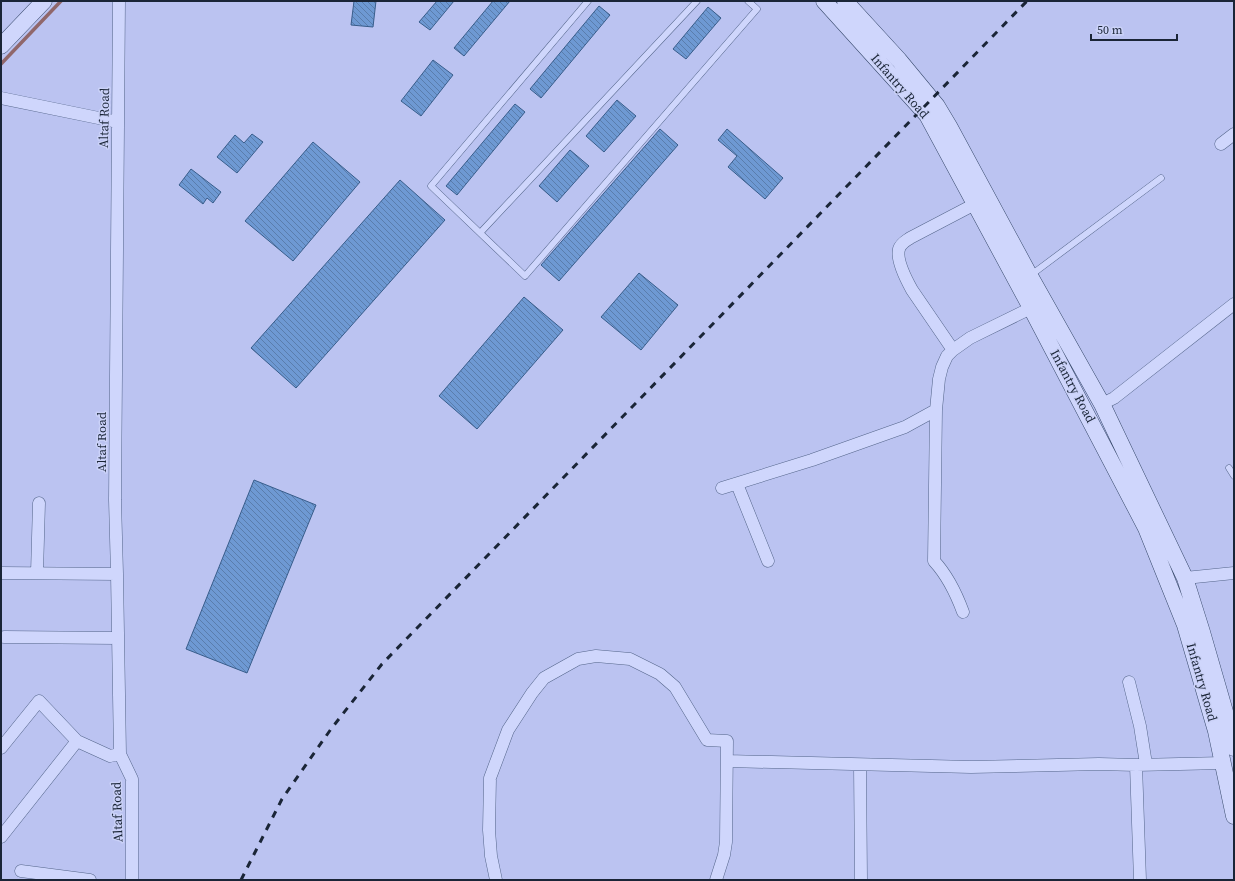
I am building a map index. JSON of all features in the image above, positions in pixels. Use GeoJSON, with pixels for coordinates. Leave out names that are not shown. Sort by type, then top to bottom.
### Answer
{"type":"FeatureCollection","features":[{"type":"Feature","properties":{"kind":"main road"},"geometry":{"type":"LineString","coordinates":[[1,46],[44,1]]}},
{"type":"Feature","properties":{"kind":"main road","name":"Infantry Road"},"geometry":{"type":"LineString","coordinates":[[824,1],[923,110],[975,204],[1102,404],[1185,578],[1230,729],[1234,748]]}},
{"type":"Feature","properties":{"kind":"main road","name":"Infantry Road"},"geometry":{"type":"LineString","coordinates":[[845,1],[899,60],[937,106],[956,139],[1024,279],[1031,308],[1146,528],[1185,625],[1216,731],[1234,816]]}},
{"type":"Feature","properties":{"kind":"street","name":"Altaf Road"},"geometry":{"type":"LineString","coordinates":[[119,1],[115,492],[117,638],[120,754],[132,779],[132,880]]}},
{"type":"Feature","properties":{"kind":"street"},"geometry":{"type":"LineString","coordinates":[[1,98],[118,122]]}},
{"type":"Feature","properties":{"kind":"street"},"geometry":{"type":"LineString","coordinates":[[1221,144],[1234,134]]}},
{"type":"Feature","properties":{"kind":"street"},"geometry":{"type":"LineString","coordinates":[[953,350],[912,290],[902,266],[899,249],[902,244],[910,238],[975,204]]}},
{"type":"Feature","properties":{"kind":"street"},"geometry":{"type":"LineString","coordinates":[[1102,404],[1114,398],[1234,304]]}},
{"type":"Feature","properties":{"kind":"street"},"geometry":{"type":"LineString","coordinates":[[963,612],[949,582],[934,561],[936,410],[939,379],[947,356],[953,350],[970,338],[1031,308]]}},
{"type":"Feature","properties":{"kind":"street"},"geometry":{"type":"LineString","coordinates":[[722,488],[905,427],[936,410]]}},
{"type":"Feature","properties":{"kind":"street"},"geometry":{"type":"LineString","coordinates":[[737,484],[768,561]]}},
{"type":"Feature","properties":{"kind":"street"},"geometry":{"type":"LineString","coordinates":[[37,573],[39,503]]}},
{"type":"Feature","properties":{"kind":"street"},"geometry":{"type":"LineString","coordinates":[[1,573],[117,574]]}},
{"type":"Feature","properties":{"kind":"street"},"geometry":{"type":"LineString","coordinates":[[1185,578],[1234,573]]}},
{"type":"Feature","properties":{"kind":"street"},"geometry":{"type":"LineString","coordinates":[[4,637],[117,638]]}},
{"type":"Feature","properties":{"kind":"street"},"geometry":{"type":"LineString","coordinates":[[496,880],[491,856],[490,778],[508,730],[532,693],[544,678],[561,667],[578,659],[596,656],[630,659],[660,674],[675,688],[706,740],[727,741],[726,842],[716,880]]}},
{"type":"Feature","properties":{"kind":"street"},"geometry":{"type":"LineString","coordinates":[[1129,682],[1140,726],[1140,880]]}},
{"type":"Feature","properties":{"kind":"street"},"geometry":{"type":"LineString","coordinates":[[1,748],[39,701],[77,741],[110,756],[120,754]]}},
{"type":"Feature","properties":{"kind":"street"},"geometry":{"type":"LineString","coordinates":[[1,837],[77,741]]}},
{"type":"Feature","properties":{"kind":"street"},"geometry":{"type":"LineString","coordinates":[[728,760],[971,768],[1099,764],[1141,765],[1223,763]]}},
{"type":"Feature","properties":{"kind":"street"},"geometry":{"type":"LineString","coordinates":[[860,765],[861,880]]}},
{"type":"Feature","properties":{"kind":"street"},"geometry":{"type":"LineString","coordinates":[[21,871],[90,880]]}},
{"type":"Feature","properties":{"kind":"lane"},"geometry":{"type":"LineString","coordinates":[[588,1],[430,186],[525,276],[757,9],[748,1]]}},
{"type":"Feature","properties":{"kind":"lane"},"geometry":{"type":"LineString","coordinates":[[480,233],[697,1]]}},
{"type":"Feature","properties":{"kind":"lane"},"geometry":{"type":"LineString","coordinates":[[1024,279],[1162,178]]}},
{"type":"Feature","properties":{"kind":"lane"},"geometry":{"type":"LineString","coordinates":[[1229,468],[1234,476]]}},
{"type":"Feature","properties":{"kind":"building"},"geometry":{"type":"Polygon","coordinates":[[[354,1],[376,1],[373,27],[351,25],[354,1]]]}},
{"type":"Feature","properties":{"kind":"building"},"geometry":{"type":"Polygon","coordinates":[[[437,1],[454,1],[430,30],[419,22],[437,1]]]}},
{"type":"Feature","properties":{"kind":"building"},"geometry":{"type":"Polygon","coordinates":[[[493,1],[510,1],[464,56],[454,48],[493,1]]]}},
{"type":"Feature","properties":{"kind":"building"},"geometry":{"type":"Polygon","coordinates":[[[599,6],[610,15],[541,98],[530,89],[599,6]]]}},
{"type":"Feature","properties":{"kind":"building"},"geometry":{"type":"Polygon","coordinates":[[[708,7],[721,18],[686,59],[673,49],[708,7]]]}},
{"type":"Feature","properties":{"kind":"building"},"geometry":{"type":"Polygon","coordinates":[[[433,60],[453,75],[421,116],[401,101],[433,60]]]}},
{"type":"Feature","properties":{"kind":"building"},"geometry":{"type":"Polygon","coordinates":[[[617,100],[636,116],[604,152],[586,136],[617,100]]]}},
{"type":"Feature","properties":{"kind":"building"},"geometry":{"type":"Polygon","coordinates":[[[515,104],[525,112],[457,195],[446,186],[515,104]]]}},
{"type":"Feature","properties":{"kind":"building"},"geometry":{"type":"Polygon","coordinates":[[[660,129],[678,145],[559,281],[541,265],[660,129]]]}},
{"type":"Feature","properties":{"kind":"building"},"geometry":{"type":"Polygon","coordinates":[[[727,129],[783,178],[765,199],[728,167],[737,156],[718,140],[727,129]]]}},
{"type":"Feature","properties":{"kind":"building"},"geometry":{"type":"Polygon","coordinates":[[[252,134],[263,142],[237,173],[217,157],[235,135],[244,143],[252,134]]]}},
{"type":"Feature","properties":{"kind":"building"},"geometry":{"type":"Polygon","coordinates":[[[313,142],[360,182],[293,261],[245,221],[313,142]]]}},
{"type":"Feature","properties":{"kind":"building"},"geometry":{"type":"Polygon","coordinates":[[[570,150],[589,166],[557,202],[539,186],[570,150]]]}},
{"type":"Feature","properties":{"kind":"building"},"geometry":{"type":"Polygon","coordinates":[[[191,169],[221,192],[213,203],[207,198],[203,204],[179,185],[191,169]]]}},
{"type":"Feature","properties":{"kind":"building"},"geometry":{"type":"Polygon","coordinates":[[[400,180],[445,220],[296,388],[251,348],[400,180]]]}},
{"type":"Feature","properties":{"kind":"building"},"geometry":{"type":"Polygon","coordinates":[[[639,273],[678,305],[641,350],[601,317],[639,273]]]}},
{"type":"Feature","properties":{"kind":"building"},"geometry":{"type":"Polygon","coordinates":[[[524,297],[563,330],[477,429],[439,396],[524,297]]]}},
{"type":"Feature","properties":{"kind":"building"},"geometry":{"type":"Polygon","coordinates":[[[254,480],[316,505],[247,673],[186,649],[254,480]]]}},
{"type":"Feature","properties":{"kind":"waterway"},"geometry":{"type":"LineString","coordinates":[[1,64],[61,1]]}},
{"type":"Feature","properties":{"kind":"railway"},"geometry":{"type":"LineString","coordinates":[[241,880],[282,799],[331,729],[382,664],[1027,1]]}}]}
